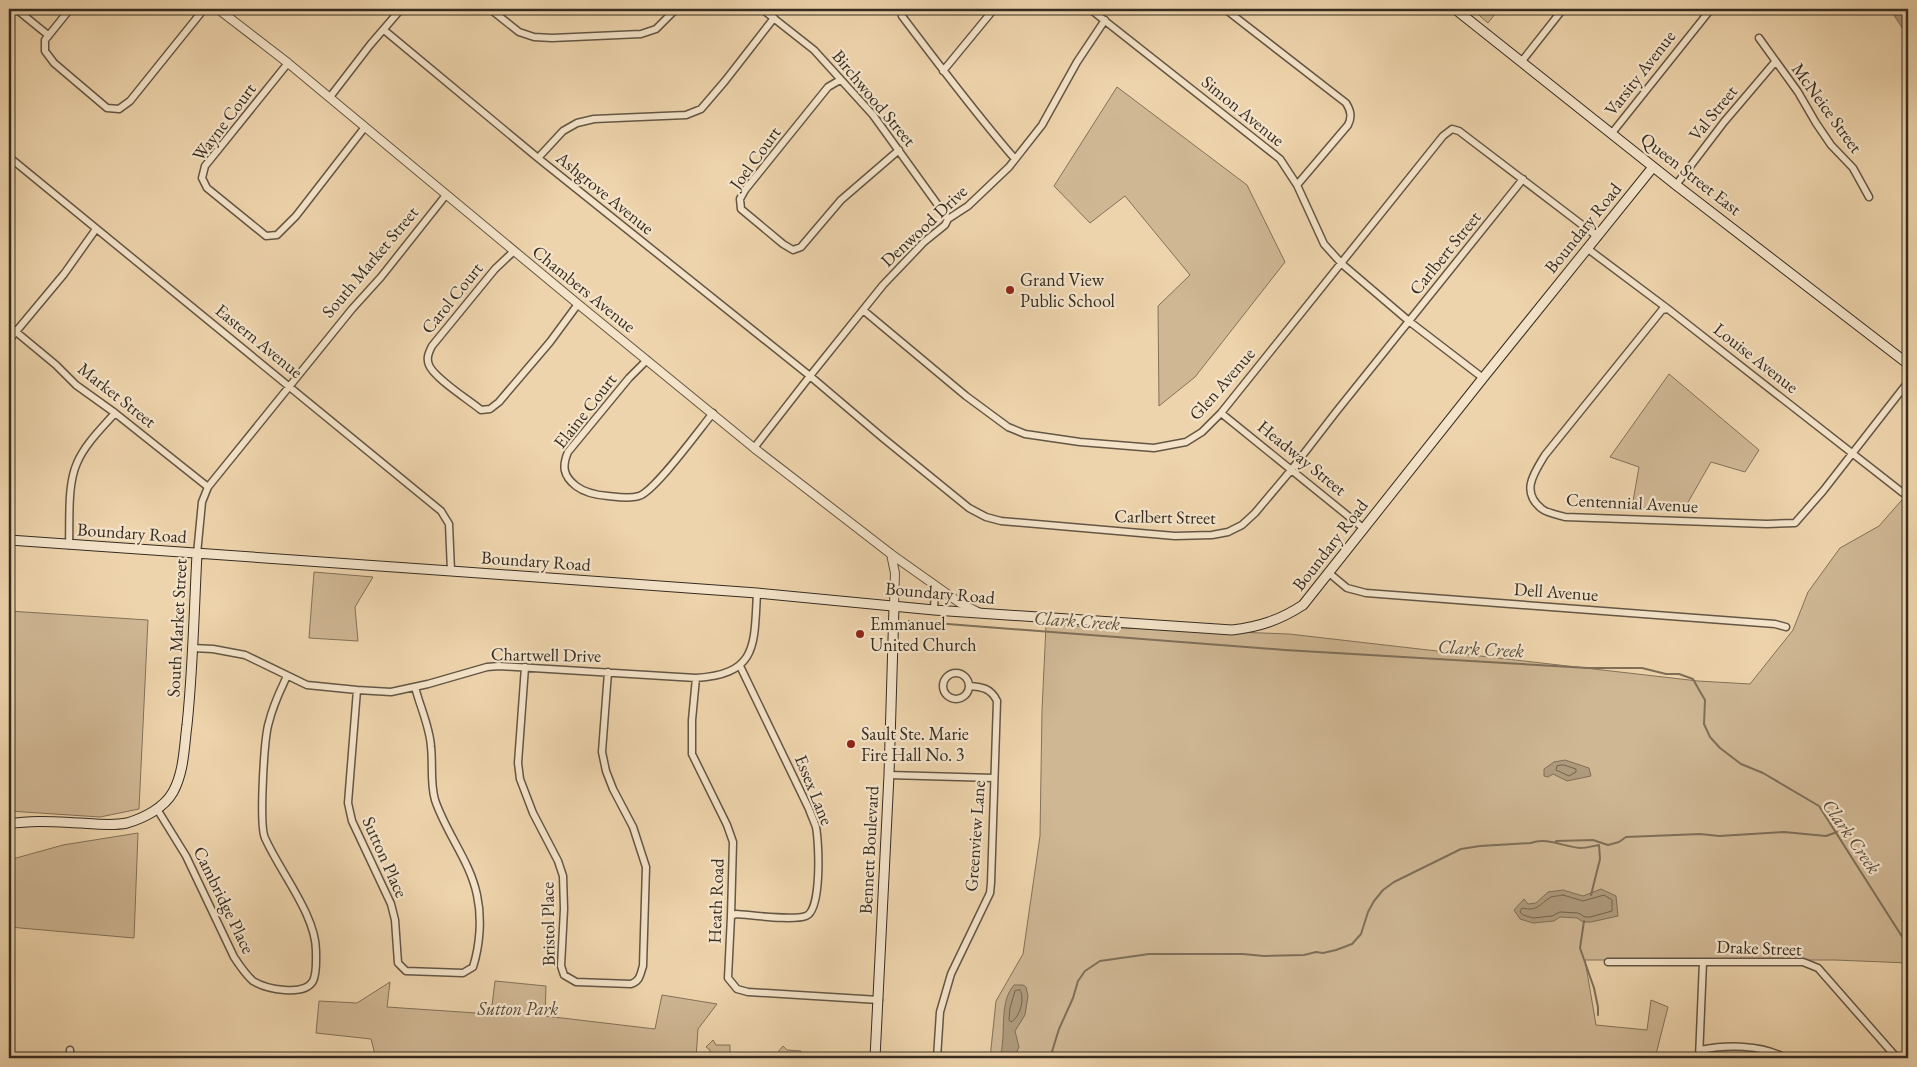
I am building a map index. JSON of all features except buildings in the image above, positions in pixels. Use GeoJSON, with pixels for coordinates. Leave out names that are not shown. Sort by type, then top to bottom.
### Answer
{"type":"FeatureCollection","features":[{"type":"Feature","properties":{"kind":"main road","name":"Queen Street East"},"geometry":{"type":"LineString","coordinates":[[1455,9],[1653,167],[1908,364]]}},
{"type":"Feature","properties":{"kind":"main road","name":"Boundary Road"},"geometry":{"type":"LineString","coordinates":[[9,540],[757,593],[934,610],[1232,630],[1253,628],[1271,623],[1303,605],[1653,167]]}},
{"type":"Feature","properties":{"kind":"main road","name":"South Market Street"},"geometry":{"type":"LineString","coordinates":[[9,824],[43,821],[104,825],[125,823],[140,819],[157,809],[173,793],[183,764],[189,702],[198,554]]}},
{"type":"Feature","properties":{"kind":"main road","name":"Bennett Boulevard"},"geometry":{"type":"LineString","coordinates":[[875,1058],[889,775],[894,606]]}},
{"type":"Feature","properties":{"kind":"street"},"geometry":{"type":"LineString","coordinates":[[16,9],[48,35]]}},
{"type":"Feature","properties":{"kind":"street"},"geometry":{"type":"LineString","coordinates":[[70,9],[45,40],[45,52],[54,63],[107,108],[119,109],[130,101],[204,9]]}},
{"type":"Feature","properties":{"kind":"street","name":"Chambers Avenue"},"geometry":{"type":"LineString","coordinates":[[218,9],[288,62],[446,195],[754,448],[891,554],[960,603],[980,613]]}},
{"type":"Feature","properties":{"kind":"street"},"geometry":{"type":"LineString","coordinates":[[330,98],[370,45],[401,9]]}},
{"type":"Feature","properties":{"kind":"street"},"geometry":{"type":"LineString","coordinates":[[490,9],[519,32],[534,37],[552,38],[641,34],[656,29],[676,9]]}},
{"type":"Feature","properties":{"kind":"street","name":"Birchwood Street"},"geometry":{"type":"LineString","coordinates":[[762,9],[814,50],[873,115],[948,219]]}},
{"type":"Feature","properties":{"kind":"street"},"geometry":{"type":"LineString","coordinates":[[900,9],[902,16],[943,71],[1015,159]]}},
{"type":"Feature","properties":{"kind":"street"},"geometry":{"type":"LineString","coordinates":[[943,71],[994,9]]}},
{"type":"Feature","properties":{"kind":"street","name":"Simon Avenue"},"geometry":{"type":"LineString","coordinates":[[1090,9],[1280,159],[1297,185],[1324,244],[1342,264],[1410,322],[1483,378]]}},
{"type":"Feature","properties":{"kind":"street"},"geometry":{"type":"LineString","coordinates":[[1225,9],[1346,103],[1350,109],[1351,120],[1348,125],[1297,185]]}},
{"type":"Feature","properties":{"kind":"street"},"geometry":{"type":"LineString","coordinates":[[1522,61],[1563,9]]}},
{"type":"Feature","properties":{"kind":"street","name":"Varsity Avenue"},"geometry":{"type":"LineString","coordinates":[[1612,133],[1711,9]]}},
{"type":"Feature","properties":{"kind":"street"},"geometry":{"type":"LineString","coordinates":[[538,158],[563,131],[577,123],[594,119],[686,115],[701,109],[774,18]]}},
{"type":"Feature","properties":{"kind":"street","name":"Denwood Drive"},"geometry":{"type":"LineString","coordinates":[[754,448],[883,285],[924,242],[945,225],[948,219],[968,206],[1009,167],[1042,124],[1077,62],[1105,20]]}},
{"type":"Feature","properties":{"kind":"street","name":"Ashgrove Avenue"},"geometry":{"type":"LineString","coordinates":[[384,30],[538,158],[810,376]]}},
{"type":"Feature","properties":{"kind":"street","name":"McNeice Street"},"geometry":{"type":"LineString","coordinates":[[1759,38],[1798,92],[1831,145],[1853,168],[1869,197]]}},
{"type":"Feature","properties":{"kind":"street","name":"Wayne Court"},"geometry":{"type":"LineString","coordinates":[[288,62],[205,166],[202,178],[207,188],[266,236],[277,235],[296,216],[365,127]]}},
{"type":"Feature","properties":{"kind":"street","name":"Val Street"},"geometry":{"type":"LineString","coordinates":[[1676,184],[1724,122],[1775,62]]}},
{"type":"Feature","properties":{"kind":"street","name":"Joel Court"},"geometry":{"type":"LineString","coordinates":[[840,80],[828,87],[745,190],[740,199],[742,209],[783,244],[793,250],[801,247],[842,200],[899,150]]}},
{"type":"Feature","properties":{"kind":"street","name":"Glen Avenue"},"geometry":{"type":"LineString","coordinates":[[863,310],[966,396],[1008,427],[1025,434],[1080,442],[1154,448],[1186,442],[1202,432],[1221,412],[1342,264],[1443,136],[1452,129],[1458,130],[1523,180]]}},
{"type":"Feature","properties":{"kind":"street","name":"Eastern Avenue"},"geometry":{"type":"LineString","coordinates":[[9,157],[442,511],[449,524],[451,571]]}},
{"type":"Feature","properties":{"kind":"street"},"geometry":{"type":"LineString","coordinates":[[1523,180],[1598,237]]}},
{"type":"Feature","properties":{"kind":"street","name":"Carlbert Street"},"geometry":{"type":"LineString","coordinates":[[810,376],[970,508],[986,517],[1000,521],[1175,536],[1212,535],[1228,532],[1242,525],[1255,513],[1292,470],[1336,412],[1523,180]]}},
{"type":"Feature","properties":{"kind":"street","name":"South Market Street"},"geometry":{"type":"LineString","coordinates":[[198,554],[202,502],[208,487],[446,195]]}},
{"type":"Feature","properties":{"kind":"street"},"geometry":{"type":"LineString","coordinates":[[9,340],[64,274],[96,229]]}},
{"type":"Feature","properties":{"kind":"street","name":"Louise Avenue"},"geometry":{"type":"LineString","coordinates":[[1588,249],[1668,309],[1903,493]]}},
{"type":"Feature","properties":{"kind":"street","name":"Carol Court"},"geometry":{"type":"LineString","coordinates":[[514,251],[495,269],[432,346],[427,356],[429,366],[437,375],[481,410],[490,409],[499,402],[550,342],[578,304]]}},
{"type":"Feature","properties":{"kind":"street","name":"Centennial Avenue"},"geometry":{"type":"LineString","coordinates":[[1668,309],[1662,310],[1545,456],[1531,478],[1530,494],[1542,509],[1565,517],[1758,524],[1794,523],[1853,453],[1908,382]]}},
{"type":"Feature","properties":{"kind":"street","name":"Market Street"},"geometry":{"type":"LineString","coordinates":[[9,326],[56,365],[76,385],[115,413],[208,487]]}},
{"type":"Feature","properties":{"kind":"street","name":"Elaine Court"},"geometry":{"type":"LineString","coordinates":[[647,360],[629,378],[568,452],[564,462],[565,474],[572,483],[582,490],[596,495],[626,498],[640,496],[653,486],[713,413]]}},
{"type":"Feature","properties":{"kind":"street","name":"Headway Street"},"geometry":{"type":"LineString","coordinates":[[1221,412],[1364,528]]}},
{"type":"Feature","properties":{"kind":"street"},"geometry":{"type":"LineString","coordinates":[[69,545],[72,480],[76,464],[84,449],[115,413]]}},
{"type":"Feature","properties":{"kind":"street","name":"Bennett Boulevard"},"geometry":{"type":"LineString","coordinates":[[891,554],[896,573],[894,606]]}},
{"type":"Feature","properties":{"kind":"street","name":"Dell Avenue"},"geometry":{"type":"LineString","coordinates":[[1329,573],[1347,588],[1366,593],[1775,624],[1786,627]]}},
{"type":"Feature","properties":{"kind":"street"},"geometry":{"type":"LineString","coordinates":[[934,610],[936,586]]}},
{"type":"Feature","properties":{"kind":"street"},"geometry":{"type":"LineString","coordinates":[[740,666],[752,644],[757,593]]}},
{"type":"Feature","properties":{"kind":"street","name":"Chartwell Drive"},"geometry":{"type":"LineString","coordinates":[[192,648],[213,649],[245,655],[307,685],[391,692],[415,688],[487,667],[525,667],[696,678],[718,677],[740,666]]}},
{"type":"Feature","properties":{"kind":"street","name":"Essex Lane"},"geometry":{"type":"LineString","coordinates":[[731,916],[736,914],[795,918],[807,916],[813,909],[817,880],[818,846],[816,827],[740,666]]}},
{"type":"Feature","properties":{"kind":"street","name":"Bristol Place"},"geometry":{"type":"LineString","coordinates":[[525,667],[518,763],[520,779],[533,813],[558,861],[563,876],[564,909],[561,966],[564,975],[576,982],[631,984],[639,978],[643,966],[646,866],[634,827],[613,789],[606,771],[602,752],[608,672]]}},
{"type":"Feature","properties":{"kind":"street","name":"Greenview Lane"},"geometry":{"type":"LineString","coordinates":[[956,674],[966,679],[969,686],[966,694],[959,699],[950,698],[943,688],[948,676],[956,674]]}},
{"type":"Feature","properties":{"kind":"street","name":"Cambridge Place"},"geometry":{"type":"LineString","coordinates":[[157,809],[186,856],[234,957],[244,971],[254,981],[270,988],[291,990],[306,988],[311,984],[315,975],[316,949],[313,928],[264,836],[262,818],[268,723],[277,695],[287,676]]}},
{"type":"Feature","properties":{"kind":"street","name":"Heath Road"},"geometry":{"type":"LineString","coordinates":[[696,678],[692,720],[692,754],[733,842],[728,978],[737,990],[748,992],[879,1000]]}},
{"type":"Feature","properties":{"kind":"street","name":"Greenview Lane"},"geometry":{"type":"LineString","coordinates":[[937,1058],[940,1012],[951,974],[990,893],[997,701],[994,694],[986,688],[969,686]]}},
{"type":"Feature","properties":{"kind":"street","name":"Sutton Place"},"geometry":{"type":"LineString","coordinates":[[357,690],[348,803],[352,821],[391,904],[395,920],[398,963],[406,971],[463,973],[473,967],[477,953],[479,915],[477,895],[470,875],[435,798],[432,781],[431,745],[415,688]]}},
{"type":"Feature","properties":{"kind":"street"},"geometry":{"type":"LineString","coordinates":[[889,775],[994,778]]}},
{"type":"Feature","properties":{"kind":"street","name":"Drake Street"},"geometry":{"type":"LineString","coordinates":[[1608,962],[1803,962],[1818,968],[1897,1058]]}},
{"type":"Feature","properties":{"kind":"street"},"geometry":{"type":"LineString","coordinates":[[1699,1058],[1703,962]]}},
{"type":"Feature","properties":{"kind":"street"},"geometry":{"type":"LineString","coordinates":[[1700,1050],[1713,1048],[1758,1049],[1774,1052],[1784,1058]]}},
{"type":"Feature","properties":{"kind":"street"},"geometry":{"type":"LineString","coordinates":[[70,1050],[70,1058]]}},
{"type":"Feature","properties":{"kind":"green space"},"geometry":{"type":"Polygon","coordinates":[[[1472,9],[1499,9],[1488,23],[1472,9]]]}},
{"type":"Feature","properties":{"kind":"green space"},"geometry":{"type":"Polygon","coordinates":[[[1117,87],[1247,185],[1285,262],[1195,377],[1159,406],[1158,306],[1190,275],[1125,196],[1090,223],[1054,186],[1117,87]]]}},
{"type":"Feature","properties":{"kind":"green space"},"geometry":{"type":"Polygon","coordinates":[[[1669,374],[1759,450],[1745,472],[1711,462],[1683,511],[1632,507],[1639,467],[1610,457],[1669,374]]]}},
{"type":"Feature","properties":{"kind":"green space"},"geometry":{"type":"Polygon","coordinates":[[[1908,493],[1908,671],[1902,684],[1908,689],[1908,963],[1835,960],[1585,960],[1596,1025],[1647,1030],[1651,1000],[1668,1007],[1655,1058],[990,1058],[996,1001],[1023,954],[1040,836],[1042,710],[1046,625],[1289,634],[1698,681],[1750,684],[1793,630],[1808,592],[1840,548],[1879,526],[1908,493]]]}},
{"type":"Feature","properties":{"kind":"green space"},"geometry":{"type":"Polygon","coordinates":[[[314,572],[373,577],[355,607],[358,641],[309,638],[314,572]]]}},
{"type":"Feature","properties":{"kind":"green space"},"geometry":{"type":"Polygon","coordinates":[[[9,611],[148,620],[139,809],[100,817],[9,811],[9,611]]]}},
{"type":"Feature","properties":{"kind":"green space"},"geometry":{"type":"Polygon","coordinates":[[[138,833],[134,938],[9,927],[9,860],[63,845],[138,833]]]}},
{"type":"Feature","properties":{"kind":"green space","name":"Sutton Park"},"geometry":{"type":"Polygon","coordinates":[[[495,981],[546,986],[545,1016],[655,1029],[662,995],[717,1004],[698,1029],[696,1058],[376,1058],[371,1039],[316,1033],[319,1001],[357,1003],[390,982],[387,1007],[491,1014],[495,981]]]}},
{"type":"Feature","properties":{"kind":"green space"},"geometry":{"type":"Polygon","coordinates":[[[713,1040],[716,1045],[730,1045],[730,1058],[710,1058],[710,1050],[706,1047],[713,1040]]]}},
{"type":"Feature","properties":{"kind":"green space"},"geometry":{"type":"Polygon","coordinates":[[[783,1046],[787,1050],[801,1051],[801,1058],[781,1058],[778,1052],[783,1046]]]}},
{"type":"Feature","properties":{"kind":"water"},"geometry":{"type":"Polygon","coordinates":[[[1890,9],[1908,9],[1908,37],[1890,9]]]}},
{"type":"Feature","properties":{"kind":"water"},"geometry":{"type":"Polygon","coordinates":[[[1565,760],[1589,768],[1591,776],[1567,781],[1553,774],[1548,777],[1544,776],[1544,769],[1554,762],[1565,760]]]}},
{"type":"Feature","properties":{"kind":"water"},"geometry":{"type":"Polygon","coordinates":[[[1601,889],[1616,896],[1618,916],[1591,922],[1583,922],[1577,918],[1560,917],[1554,921],[1533,923],[1520,919],[1514,910],[1524,899],[1528,904],[1536,903],[1548,892],[1563,890],[1583,896],[1601,889]]]}},
{"type":"Feature","properties":{"kind":"water"},"geometry":{"type":"Polygon","coordinates":[[[1014,985],[1026,987],[1028,996],[1025,1015],[1015,1031],[1019,1047],[1014,1058],[1000,1058],[1005,1006],[1014,985]]]}},
{"type":"Feature","properties":{"kind":"waterway","name":"Clark Creek"},"geometry":{"type":"LineString","coordinates":[[909,621],[1285,650],[1588,668],[1642,668],[1666,674],[1679,674],[1693,679],[1705,700],[1704,724],[1710,737],[1720,748],[1741,764],[1763,773],[1819,806],[1908,946]]}},
{"type":"Feature","properties":{"kind":"waterway"},"geometry":{"type":"LineString","coordinates":[[1556,841],[1593,840],[1608,845],[1619,842],[1626,837],[1700,834],[1719,836],[1784,832],[1826,836],[1837,832]]}},
{"type":"Feature","properties":{"kind":"waterway"},"geometry":{"type":"LineString","coordinates":[[1050,1058],[1078,981],[1085,971],[1100,961],[1149,954],[1243,954],[1264,956],[1304,955],[1336,950],[1352,944],[1361,934],[1368,912],[1383,890],[1394,882],[1461,849],[1537,841],[1580,848],[1599,845],[1600,859],[1591,895]]}},
{"type":"Feature","properties":{"kind":"waterway"},"geometry":{"type":"LineString","coordinates":[[1584,921],[1580,948],[1594,988],[1598,1015]]}},
{"type":"Feature","properties":{"kind":"place","name":"Grand View Public School"},"geometry":{"type":"Point","coordinates":[1010,290]}},
{"type":"Feature","properties":{"kind":"place","name":"Emmanuel United Church"},"geometry":{"type":"Point","coordinates":[860,634]}},
{"type":"Feature","properties":{"kind":"place","name":"Sault Ste. Marie Fire Hall No. 3"},"geometry":{"type":"Point","coordinates":[851,744]}}]}
